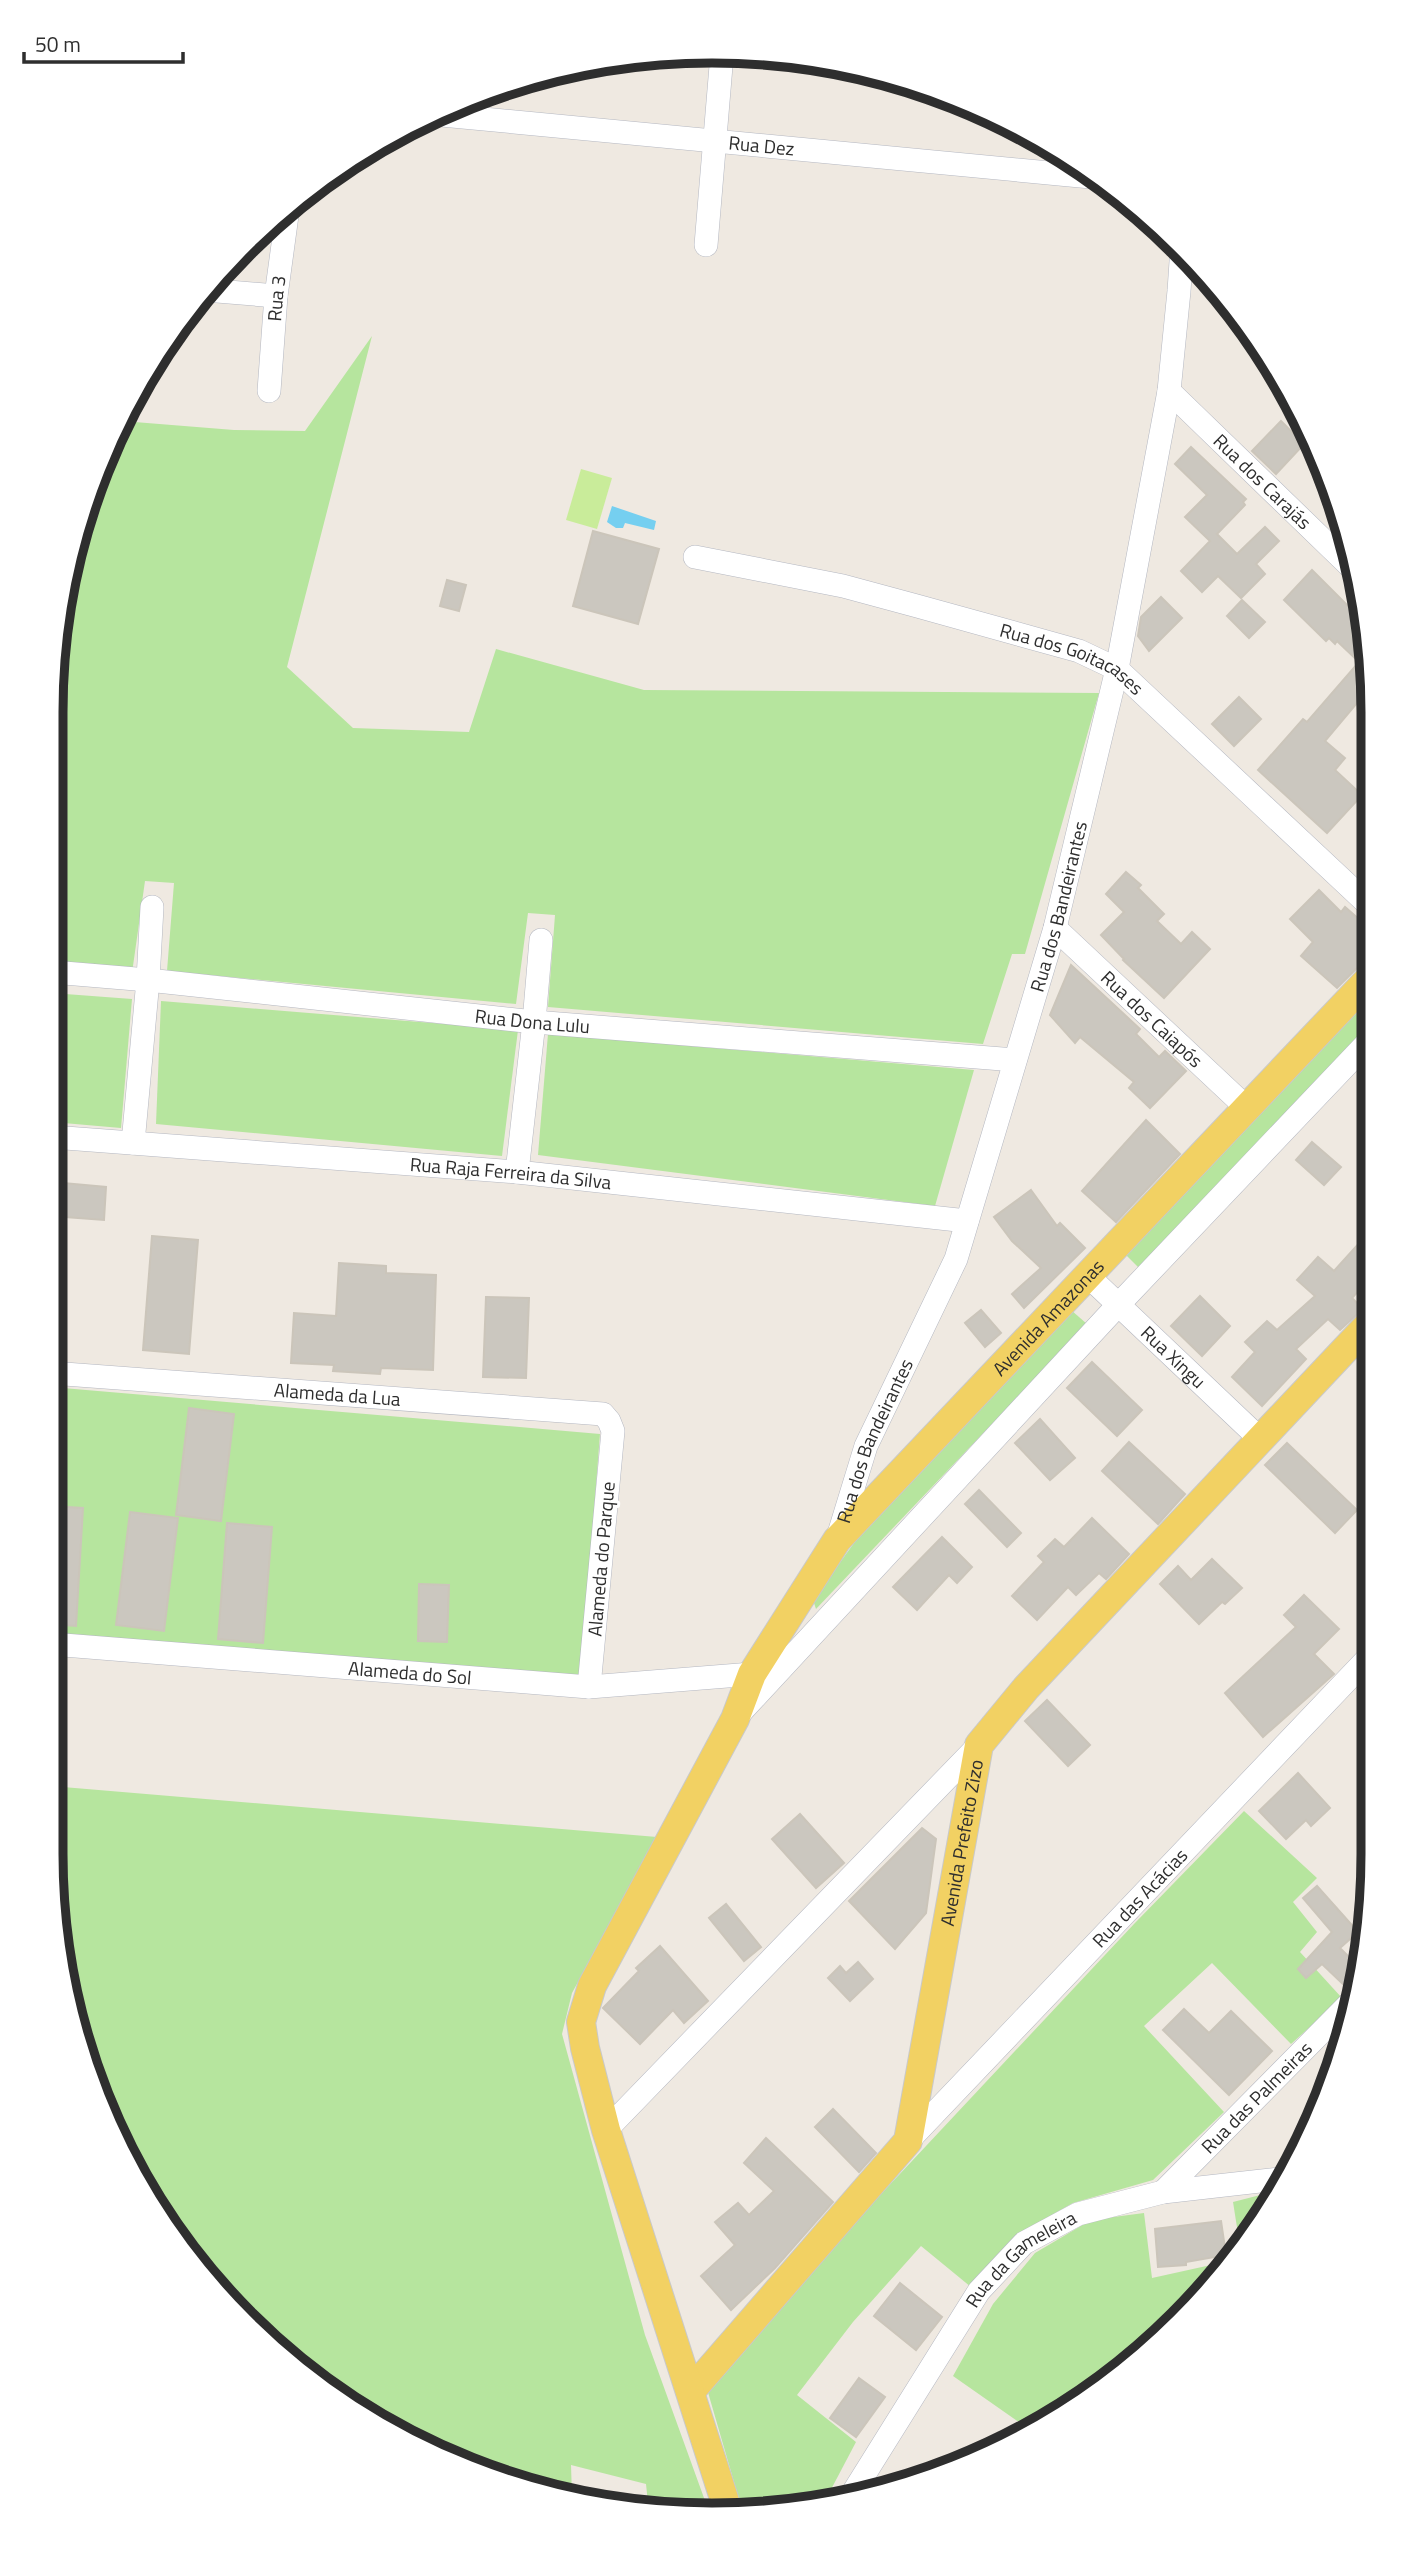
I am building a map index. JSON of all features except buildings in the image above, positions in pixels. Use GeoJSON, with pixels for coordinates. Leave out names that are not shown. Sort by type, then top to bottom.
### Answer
{"type":"FeatureCollection","features":[{"type":"Feature","properties":{"kind":"main road","name":"Avenida Amazonas"},"geometry":{"type":"LineString","coordinates":[[725,2503],[606,2130],[584,2049],[581,2022],[592,1986],[735,1719],[837,1540],[1361,988]]}},
{"type":"Feature","properties":{"kind":"main road","name":"Avenida Prefeito Zizo"},"geometry":{"type":"LineString","coordinates":[[908,2141],[979,1745],[1027,1688],[1361,1332]]}},
{"type":"Feature","properties":{"kind":"main road"},"geometry":{"type":"LineString","coordinates":[[691,2390],[908,2141]]}},
{"type":"Feature","properties":{"kind":"street"},"geometry":{"type":"LineString","coordinates":[[706,245],[721,63]]}},
{"type":"Feature","properties":{"kind":"street","name":"Rua Dez"},"geometry":{"type":"LineString","coordinates":[[455,116],[1078,176]]}},
{"type":"Feature","properties":{"kind":"street","name":"Rua 3"},"geometry":{"type":"LineString","coordinates":[[269,391],[276,296],[286,222]]}},
{"type":"Feature","properties":{"kind":"street","name":"Rua dos Bandeirantes"},"geometry":{"type":"LineString","coordinates":[[837,1540],[866,1446],[956,1259],[1055,928],[1117,669],[1168,391],[1180,263]]}},
{"type":"Feature","properties":{"kind":"street"},"geometry":{"type":"LineString","coordinates":[[218,291],[276,296]]}},
{"type":"Feature","properties":{"kind":"street","name":"Rua dos Carajás"},"geometry":{"type":"LineString","coordinates":[[1168,391],[1343,559]]}},
{"type":"Feature","properties":{"kind":"street","name":"Rua dos Goitacases"},"geometry":{"type":"LineString","coordinates":[[695,557],[843,586],[1079,652],[1117,669],[1361,898]]}},
{"type":"Feature","properties":{"kind":"street"},"geometry":{"type":"LineString","coordinates":[[133,1143],[152,907]]}},
{"type":"Feature","properties":{"kind":"street","name":"Rua dos Caiapós"},"geometry":{"type":"LineString","coordinates":[[1055,928],[1248,1109]]}},
{"type":"Feature","properties":{"kind":"street"},"geometry":{"type":"LineString","coordinates":[[517,1172],[541,940]]}},
{"type":"Feature","properties":{"kind":"street","name":"Rua Dona Lulu"},"geometry":{"type":"LineString","coordinates":[[63,973],[534,1022],[1015,1060]]}},
{"type":"Feature","properties":{"kind":"street"},"geometry":{"type":"LineString","coordinates":[[760,1678],[1361,1049]]}},
{"type":"Feature","properties":{"kind":"street","name":"Rua Raja Ferreira da Silva"},"geometry":{"type":"LineString","coordinates":[[63,1138],[517,1172],[967,1221]]}},
{"type":"Feature","properties":{"kind":"street","name":"Rua Xingu"},"geometry":{"type":"LineString","coordinates":[[1087,1275],[1260,1439]]}},
{"type":"Feature","properties":{"kind":"street","name":"Alameda da Lua"},"geometry":{"type":"LineString","coordinates":[[63,1374],[603,1414],[610,1420],[613,1432]]}},
{"type":"Feature","properties":{"kind":"street","name":"Alameda do Parque"},"geometry":{"type":"LineString","coordinates":[[589,1686],[613,1432]]}},
{"type":"Feature","properties":{"kind":"street","name":"Alameda do Sol"},"geometry":{"type":"LineString","coordinates":[[63,1645],[589,1686],[760,1678]]}},
{"type":"Feature","properties":{"kind":"street","name":"Rua das Acácias"},"geometry":{"type":"LineString","coordinates":[[908,2141],[1361,1665]]}},
{"type":"Feature","properties":{"kind":"street"},"geometry":{"type":"LineString","coordinates":[[606,2130],[979,1745]]}},
{"type":"Feature","properties":{"kind":"street","name":"Rua das Palmeiras"},"geometry":{"type":"LineString","coordinates":[[1163,2192],[1342,2012]]}},
{"type":"Feature","properties":{"kind":"street","name":"Rua da Gameleira"},"geometry":{"type":"LineString","coordinates":[[857,2487],[979,2291],[1024,2243],[1078,2214],[1163,2192],[1273,2180]]}},
{"type":"Feature","properties":{"kind":"green space"},"geometry":{"type":"Polygon","coordinates":[[[372,336],[287,667],[353,728],[469,732],[496,649],[644,690],[1099,693],[1025,954],[1012,954],[983,1044],[548,1007],[555,915],[528,913],[516,1004],[167,971],[174,883],[145,881],[132,973],[63,966],[64,670],[75,585],[97,503],[112,464],[132,422],[234,430],[305,431],[372,336]]]}},
{"type":"Feature","properties":{"kind":"green space"},"geometry":{"type":"Polygon","coordinates":[[[581,469],[612,478],[597,529],[566,520],[581,469]]]}},
{"type":"Feature","properties":{"kind":"green space"},"geometry":{"type":"Polygon","coordinates":[[[63,994],[132,999],[121,1128],[63,1123],[63,994]]]}},
{"type":"Feature","properties":{"kind":"green space"},"geometry":{"type":"Polygon","coordinates":[[[1361,999],[1361,1034],[1141,1270],[1123,1252],[1361,999]]]}},
{"type":"Feature","properties":{"kind":"green space"},"geometry":{"type":"Polygon","coordinates":[[[161,1001],[518,1030],[502,1156],[156,1124],[161,1001]]]}},
{"type":"Feature","properties":{"kind":"green space"},"geometry":{"type":"Polygon","coordinates":[[[548,1034],[974,1070],[935,1206],[538,1155],[548,1034]]]}},
{"type":"Feature","properties":{"kind":"green space"},"geometry":{"type":"Polygon","coordinates":[[[1071,1310],[1087,1324],[816,1609],[813,1600],[867,1525],[1071,1310]]]}},
{"type":"Feature","properties":{"kind":"green space"},"geometry":{"type":"Polygon","coordinates":[[[63,1388],[600,1434],[581,1679],[63,1635],[63,1625],[75,1626],[82,1508],[63,1507],[63,1388]],[[189,1408],[176,1515],[220,1521],[233,1414],[189,1408]],[[130,1512],[116,1625],[164,1631],[177,1518],[130,1512]],[[227,1523],[218,1639],[263,1643],[272,1527],[227,1523]],[[420,1584],[418,1640],[447,1642],[449,1585],[420,1584]]]}},
{"type":"Feature","properties":{"kind":"green space"},"geometry":{"type":"Polygon","coordinates":[[[63,1787],[657,1837],[572,1993],[562,2034],[645,2335],[706,2503],[648,2499],[646,2484],[571,2465],[572,2488],[503,2469],[464,2454],[387,2416],[351,2394],[284,2342],[224,2282],[197,2249],[172,2215],[130,2141],[97,2063],[85,2022],[75,1981],[64,1896],[63,1787]]]}},
{"type":"Feature","properties":{"kind":"green space"},"geometry":{"type":"Polygon","coordinates":[[[1244,1811],[1317,1878],[1293,1902],[1317,1932],[1300,1952],[1342,1998],[1291,2044],[1212,1963],[1144,2026],[1224,2112],[1153,2180],[1073,2203],[1016,2235],[971,2287],[921,2246],[853,2322],[797,2395],[856,2442],[829,2492],[740,2502],[705,2382],[1134,1924],[1244,1811]]]}},
{"type":"Feature","properties":{"kind":"green space"},"geometry":{"type":"Polygon","coordinates":[[[1265,2194],[1238,2234],[1233,2202],[1265,2194]]]}},
{"type":"Feature","properties":{"kind":"green space"},"geometry":{"type":"Polygon","coordinates":[[[1144,2213],[1152,2278],[1215,2264],[1171,2313],[1140,2342],[1073,2394],[1021,2424],[953,2376],[993,2304],[1035,2253],[1091,2220],[1144,2213]]]}},
{"type":"Feature","properties":{"kind":"water"},"geometry":{"type":"Polygon","coordinates":[[[612,506],[656,521],[654,530],[625,523],[623,528],[616,528],[607,522],[612,506]]]}}]}
